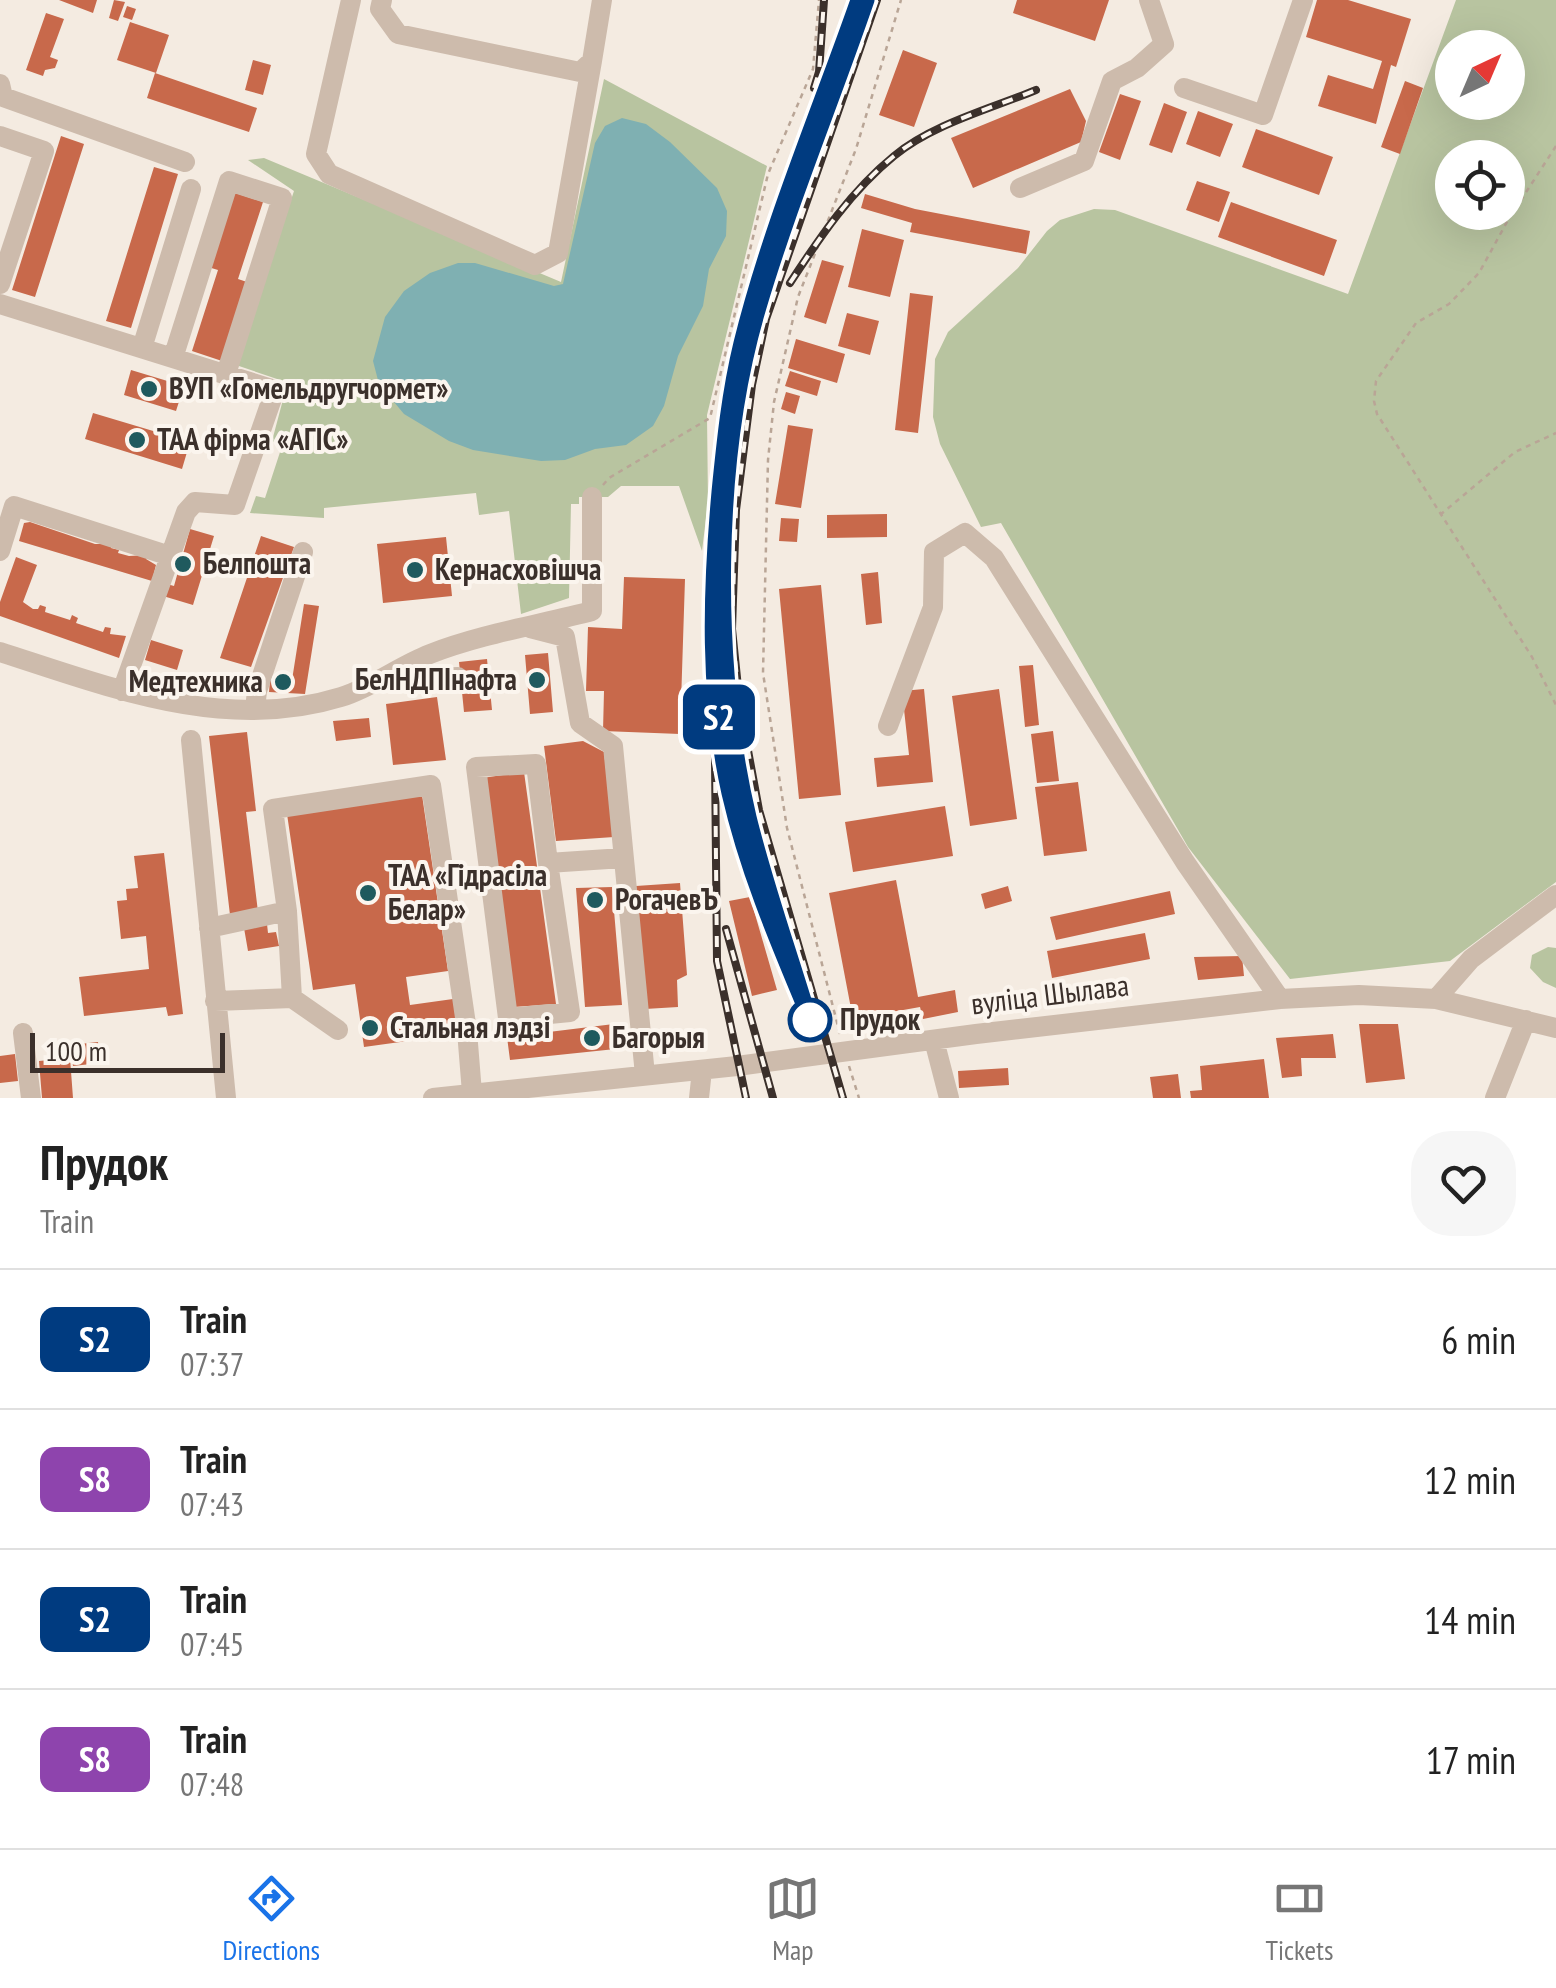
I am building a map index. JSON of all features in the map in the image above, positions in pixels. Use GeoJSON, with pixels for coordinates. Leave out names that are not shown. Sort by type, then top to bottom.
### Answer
{"type":"FeatureCollection","features":[{"type":"Feature","properties":{"kind":"street"},"geometry":{"type":"LineString","coordinates":[[350,0],[316,154],[329,174],[535,265],[558,253],[602,0]]}},
{"type":"Feature","properties":{"kind":"street"},"geometry":{"type":"LineString","coordinates":[[382,0],[380,9],[398,34],[580,72],[592,60]]}},
{"type":"Feature","properties":{"kind":"street"},"geometry":{"type":"LineString","coordinates":[[1020,188],[1084,161],[1112,81],[1137,68],[1164,44],[1149,0]]}},
{"type":"Feature","properties":{"kind":"street"},"geometry":{"type":"LineString","coordinates":[[1184,88],[1263,115],[1303,0]]}},
{"type":"Feature","properties":{"kind":"street"},"geometry":{"type":"LineString","coordinates":[[0,84],[3,98],[184,162]]}},
{"type":"Feature","properties":{"kind":"street"},"geometry":{"type":"LineString","coordinates":[[0,136],[44,151],[0,284]]}},
{"type":"Feature","properties":{"kind":"street"},"geometry":{"type":"LineString","coordinates":[[172,358],[229,181],[282,198],[226,374]]}},
{"type":"Feature","properties":{"kind":"street"},"geometry":{"type":"LineString","coordinates":[[142,348],[191,189]]}},
{"type":"Feature","properties":{"kind":"street"},"geometry":{"type":"LineString","coordinates":[[0,304],[276,390],[235,504],[195,502],[186,512],[122,692]]}},
{"type":"Feature","properties":{"kind":"street"},"geometry":{"type":"LineString","coordinates":[[0,652],[122,692],[203,708],[255,710],[340,697],[428,655],[592,611],[592,497]]}},
{"type":"Feature","properties":{"kind":"street"},"geometry":{"type":"LineString","coordinates":[[0,551],[14,506],[170,556]]}},
{"type":"Feature","properties":{"kind":"street"},"geometry":{"type":"LineString","coordinates":[[888,726],[933,607],[934,552],[965,533],[994,558],[1186,862],[1280,999]]}},
{"type":"Feature","properties":{"kind":"street"},"geometry":{"type":"LineString","coordinates":[[255,710],[303,552]]}},
{"type":"Feature","properties":{"kind":"street"},"geometry":{"type":"LineString","coordinates":[[528,627],[565,637],[580,723],[613,746],[645,1075]]}},
{"type":"Feature","properties":{"kind":"street"},"geometry":{"type":"LineString","coordinates":[[382,680],[458,678]]}},
{"type":"Feature","properties":{"kind":"street"},"geometry":{"type":"LineString","coordinates":[[191,740],[226,1098]]}},
{"type":"Feature","properties":{"kind":"street"},"geometry":{"type":"LineString","coordinates":[[536,764],[548,862],[570,1012],[508,1018],[476,767],[536,764]]}},
{"type":"Feature","properties":{"kind":"street"},"geometry":{"type":"LineString","coordinates":[[292,998],[287,911],[273,808],[431,785],[468,1031],[472,1094]]}},
{"type":"Feature","properties":{"kind":"street"},"geometry":{"type":"LineString","coordinates":[[548,862],[623,858]]}},
{"type":"Feature","properties":{"kind":"street"},"geometry":{"type":"LineString","coordinates":[[1436,998],[1472,959],[1556,895]]}},
{"type":"Feature","properties":{"kind":"street"},"geometry":{"type":"LineString","coordinates":[[208,928],[287,911]]}},
{"type":"Feature","properties":{"kind":"street","name":"вуліца Шылава"},"geometry":{"type":"LineString","coordinates":[[433,1098],[564,1090],[645,1075],[1280,999],[1359,995],[1436,998],[1556,1028]]}},
{"type":"Feature","properties":{"kind":"street"},"geometry":{"type":"LineString","coordinates":[[216,1002],[292,998],[338,1030]]}},
{"type":"Feature","properties":{"kind":"street"},"geometry":{"type":"LineString","coordinates":[[1495,1098],[1526,1020]]}},
{"type":"Feature","properties":{"kind":"street"},"geometry":{"type":"LineString","coordinates":[[23,1033],[32,1098]]}},
{"type":"Feature","properties":{"kind":"street"},"geometry":{"type":"LineString","coordinates":[[934,1040],[949,1098]]}},
{"type":"Feature","properties":{"kind":"street"},"geometry":{"type":"LineString","coordinates":[[699,1098],[702,1070]]}},
{"type":"Feature","properties":{"kind":"path"},"geometry":{"type":"LineString","coordinates":[[592,497],[609,478],[710,418],[768,174],[814,69],[818,0]]}},
{"type":"Feature","properties":{"kind":"path"},"geometry":{"type":"LineString","coordinates":[[859,1098],[787,828],[763,673],[768,460],[774,402],[798,298],[856,149],[901,0]]}},
{"type":"Feature","properties":{"kind":"path"},"geometry":{"type":"LineString","coordinates":[[1556,146],[1479,272],[1449,304],[1416,323],[1376,381],[1374,401],[1377,414],[1532,657],[1556,705]]}},
{"type":"Feature","properties":{"kind":"path"},"geometry":{"type":"LineString","coordinates":[[1440,514],[1515,452],[1556,433]]}},
{"type":"Feature","properties":{"kind":"green space"},"geometry":{"type":"Polygon","coordinates":[[[1456,0],[1556,0],[1556,882],[1450,961],[1290,979],[1188,847],[1001,523],[981,527],[940,444],[933,417],[935,359],[948,332],[1018,268],[1060,220],[1094,209],[1115,210],[1348,294],[1435,57],[1435,120],[1525,120],[1525,30],[1445,30],[1456,0]]]}},
{"type":"Feature","properties":{"kind":"green space"},"geometry":{"type":"Polygon","coordinates":[[[604,79],[767,166],[707,415],[708,502],[702,551],[679,486],[621,486],[608,497],[579,497],[579,504],[571,504],[569,598],[521,614],[509,511],[479,515],[476,493],[324,508],[324,518],[250,513],[256,496],[265,498],[282,446],[272,441],[285,392],[277,379],[236,365],[294,191],[248,160],[264,158],[561,282],[604,79]]]}},
{"type":"Feature","properties":{"kind":"green space"},"geometry":{"type":"Polygon","coordinates":[[[1548,947],[1556,948],[1556,988],[1543,982],[1530,968],[1532,955],[1548,947]]]}},
{"type":"Feature","properties":{"kind":"water"},"geometry":{"type":"Polygon","coordinates":[[[622,118],[646,124],[670,142],[717,188],[727,211],[726,236],[709,269],[703,306],[678,356],[664,406],[653,426],[626,445],[595,449],[565,460],[541,461],[473,450],[449,441],[404,414],[379,384],[373,361],[385,317],[404,291],[430,273],[458,263],[475,263],[554,286],[563,284],[595,143],[605,126],[622,118]]]}},
{"type":"Feature","properties":{"kind":"building"},"geometry":{"type":"Polygon","coordinates":[[[59,0],[97,0],[93,13],[59,0]]]}},
{"type":"Feature","properties":{"kind":"building"},"geometry":{"type":"Polygon","coordinates":[[[114,0],[125,2],[118,21],[109,18],[114,0]]]}},
{"type":"Feature","properties":{"kind":"building"},"geometry":{"type":"Polygon","coordinates":[[[1017,0],[1109,0],[1095,41],[1013,13],[1017,0]]]}},
{"type":"Feature","properties":{"kind":"building"},"geometry":{"type":"Polygon","coordinates":[[[1317,0],[1348,0],[1411,19],[1396,67],[1391,65],[1376,124],[1318,106],[1328,75],[1373,89],[1382,61],[1306,37],[1317,0]]]}},
{"type":"Feature","properties":{"kind":"building"},"geometry":{"type":"Polygon","coordinates":[[[127,6],[136,9],[132,20],[123,17],[127,6]]]}},
{"type":"Feature","properties":{"kind":"building"},"geometry":{"type":"Polygon","coordinates":[[[46,13],[64,19],[50,57],[58,60],[55,68],[45,70],[43,76],[26,70],[46,13]]]}},
{"type":"Feature","properties":{"kind":"building"},"geometry":{"type":"Polygon","coordinates":[[[130,22],[169,35],[156,73],[117,60],[130,22]]]}},
{"type":"Feature","properties":{"kind":"building"},"geometry":{"type":"Polygon","coordinates":[[[903,50],[937,63],[914,127],[879,115],[903,50]]]}},
{"type":"Feature","properties":{"kind":"building"},"geometry":{"type":"Polygon","coordinates":[[[253,60],[271,65],[263,95],[245,90],[253,60]]]}},
{"type":"Feature","properties":{"kind":"building"},"geometry":{"type":"Polygon","coordinates":[[[155,73],[257,108],[249,132],[147,98],[155,73]]]}},
{"type":"Feature","properties":{"kind":"building"},"geometry":{"type":"Polygon","coordinates":[[[1405,81],[1423,88],[1400,154],[1381,147],[1405,81]]]}},
{"type":"Feature","properties":{"kind":"building"},"geometry":{"type":"Polygon","coordinates":[[[1070,89],[1086,121],[1081,142],[973,188],[951,138],[1070,89]]]}},
{"type":"Feature","properties":{"kind":"building"},"geometry":{"type":"Polygon","coordinates":[[[1120,94],[1141,101],[1120,160],[1099,152],[1120,94]]]}},
{"type":"Feature","properties":{"kind":"building"},"geometry":{"type":"Polygon","coordinates":[[[1164,103],[1187,112],[1172,153],[1149,145],[1164,103]]]}},
{"type":"Feature","properties":{"kind":"building"},"geometry":{"type":"Polygon","coordinates":[[[1198,111],[1233,124],[1220,157],[1186,144],[1198,111]]]}},
{"type":"Feature","properties":{"kind":"building"},"geometry":{"type":"Polygon","coordinates":[[[1256,129],[1333,157],[1319,195],[1242,167],[1256,129]]]}},
{"type":"Feature","properties":{"kind":"building"},"geometry":{"type":"Polygon","coordinates":[[[61,136],[84,144],[35,297],[12,290],[61,136]]]}},
{"type":"Feature","properties":{"kind":"building"},"geometry":{"type":"Polygon","coordinates":[[[154,167],[178,174],[131,328],[106,321],[154,167]]]}},
{"type":"Feature","properties":{"kind":"building"},"geometry":{"type":"Polygon","coordinates":[[[1197,181],[1230,192],[1219,222],[1186,210],[1197,181]]]}},
{"type":"Feature","properties":{"kind":"building"},"geometry":{"type":"Polygon","coordinates":[[[232,192],[263,202],[238,279],[247,282],[222,361],[192,351],[218,270],[208,267],[232,192]]]}},
{"type":"Feature","properties":{"kind":"building"},"geometry":{"type":"Polygon","coordinates":[[[865,194],[915,209],[1030,231],[1026,254],[910,232],[912,223],[861,208],[865,194]]]}},
{"type":"Feature","properties":{"kind":"building"},"geometry":{"type":"Polygon","coordinates":[[[1231,202],[1337,240],[1324,276],[1218,237],[1231,202]]]}},
{"type":"Feature","properties":{"kind":"building"},"geometry":{"type":"Polygon","coordinates":[[[862,229],[904,240],[890,297],[848,287],[862,229]]]}},
{"type":"Feature","properties":{"kind":"building"},"geometry":{"type":"Polygon","coordinates":[[[822,260],[844,266],[826,324],[804,317],[822,260]]]}},
{"type":"Feature","properties":{"kind":"building"},"geometry":{"type":"Polygon","coordinates":[[[910,293],[933,296],[918,433],[895,430],[910,293]]]}},
{"type":"Feature","properties":{"kind":"building"},"geometry":{"type":"Polygon","coordinates":[[[847,313],[879,321],[870,355],[838,346],[847,313]]]}},
{"type":"Feature","properties":{"kind":"building"},"geometry":{"type":"Polygon","coordinates":[[[796,339],[845,354],[837,383],[788,368],[796,339]]]}},
{"type":"Feature","properties":{"kind":"building"},"geometry":{"type":"Polygon","coordinates":[[[131,370],[184,386],[176,411],[124,395],[131,370]]]}},
{"type":"Feature","properties":{"kind":"building"},"geometry":{"type":"Polygon","coordinates":[[[790,371],[821,381],[817,396],[785,386],[790,371]]]}},
{"type":"Feature","properties":{"kind":"building"},"geometry":{"type":"Polygon","coordinates":[[[786,392],[800,396],[795,414],[781,409],[786,392]]]}},
{"type":"Feature","properties":{"kind":"building","name":"ТАА фірма «АГІС»"},"geometry":{"type":"Polygon","coordinates":[[[93,413],[190,442],[182,469],[85,439],[93,413]]]}},
{"type":"Feature","properties":{"kind":"building"},"geometry":{"type":"Polygon","coordinates":[[[788,425],[813,429],[801,508],[775,504],[788,425]]]}},
{"type":"Feature","properties":{"kind":"building"},"geometry":{"type":"Polygon","coordinates":[[[887,514],[887,537],[827,538],[827,515],[887,514]]]}},
{"type":"Feature","properties":{"kind":"building"},"geometry":{"type":"Polygon","coordinates":[[[781,518],[799,519],[797,542],[779,541],[781,518]]]}},
{"type":"Feature","properties":{"kind":"building"},"geometry":{"type":"Polygon","coordinates":[[[24,523],[95,544],[112,544],[111,548],[119,550],[118,553],[147,555],[146,559],[156,565],[152,581],[19,541],[24,523]]]}},
{"type":"Feature","properties":{"kind":"building"},"geometry":{"type":"Polygon","coordinates":[[[190,529],[214,536],[193,605],[163,596],[167,584],[174,586],[190,529]]]}},
{"type":"Feature","properties":{"kind":"building"},"geometry":{"type":"Polygon","coordinates":[[[261,536],[294,547],[251,667],[220,658],[261,536]]]}},
{"type":"Feature","properties":{"kind":"building","name":"Кернасховішча"},"geometry":{"type":"Polygon","coordinates":[[[446,537],[452,596],[383,603],[377,544],[446,537]]]}},
{"type":"Feature","properties":{"kind":"building"},"geometry":{"type":"Polygon","coordinates":[[[16,557],[37,565],[23,602],[33,609],[40,605],[46,607],[45,612],[70,620],[72,615],[78,618],[76,623],[103,632],[105,627],[111,628],[110,634],[126,636],[119,658],[0,616],[0,602],[16,557]]]}},
{"type":"Feature","properties":{"kind":"building"},"geometry":{"type":"Polygon","coordinates":[[[878,572],[882,623],[866,625],[861,574],[878,572]]]}},
{"type":"Feature","properties":{"kind":"building"},"geometry":{"type":"Polygon","coordinates":[[[624,577],[685,579],[680,734],[603,731],[604,691],[586,691],[588,627],[622,629],[624,577]]]}},
{"type":"Feature","properties":{"kind":"building"},"geometry":{"type":"Polygon","coordinates":[[[821,585],[841,795],[799,799],[779,589],[821,585]]]}},
{"type":"Feature","properties":{"kind":"building"},"geometry":{"type":"Polygon","coordinates":[[[304,604],[319,606],[305,694],[269,692],[270,680],[292,680],[304,604]]]}},
{"type":"Feature","properties":{"kind":"building"},"geometry":{"type":"Polygon","coordinates":[[[151,640],[183,650],[177,670],[145,660],[151,640]]]}},
{"type":"Feature","properties":{"kind":"building"},"geometry":{"type":"Polygon","coordinates":[[[548,653],[553,712],[530,714],[525,655],[548,653]]]}},
{"type":"Feature","properties":{"kind":"building"},"geometry":{"type":"Polygon","coordinates":[[[487,659],[492,710],[464,712],[459,662],[487,659]]]}},
{"type":"Feature","properties":{"kind":"building"},"geometry":{"type":"Polygon","coordinates":[[[1033,665],[1039,725],[1025,727],[1019,666],[1033,665]]]}},
{"type":"Feature","properties":{"kind":"building"},"geometry":{"type":"Polygon","coordinates":[[[230,673],[253,681],[249,692],[227,684],[230,673]]]}},
{"type":"Feature","properties":{"kind":"building"},"geometry":{"type":"Polygon","coordinates":[[[924,689],[933,782],[877,787],[874,758],[909,755],[902,691],[924,689]]]}},
{"type":"Feature","properties":{"kind":"building"},"geometry":{"type":"Polygon","coordinates":[[[999,689],[1017,819],[970,826],[952,696],[999,689]]]}},
{"type":"Feature","properties":{"kind":"building"},"geometry":{"type":"Polygon","coordinates":[[[437,697],[446,760],[393,765],[386,704],[437,697]]]}},
{"type":"Feature","properties":{"kind":"building"},"geometry":{"type":"Polygon","coordinates":[[[369,718],[371,737],[336,741],[333,721],[369,718]]]}},
{"type":"Feature","properties":{"kind":"building"},"geometry":{"type":"Polygon","coordinates":[[[1053,731],[1059,781],[1037,783],[1031,734],[1053,731]]]}},
{"type":"Feature","properties":{"kind":"building"},"geometry":{"type":"Polygon","coordinates":[[[247,732],[256,811],[246,812],[258,912],[230,915],[209,736],[247,732]]]}},
{"type":"Feature","properties":{"kind":"building"},"geometry":{"type":"Polygon","coordinates":[[[583,741],[604,752],[614,837],[556,841],[544,746],[583,741]]]}},
{"type":"Feature","properties":{"kind":"building"},"geometry":{"type":"Polygon","coordinates":[[[524,772],[556,1004],[513,1007],[482,778],[524,772]]]}},
{"type":"Feature","properties":{"kind":"building"},"geometry":{"type":"Polygon","coordinates":[[[1078,782],[1087,851],[1044,856],[1035,787],[1078,782]]]}},
{"type":"Feature","properties":{"kind":"building","name":"ТАА «Гідрасіла Белар»"},"geometry":{"type":"Polygon","coordinates":[[[422,795],[448,971],[406,977],[410,1005],[453,999],[458,1034],[364,1047],[355,984],[313,990],[287,814],[422,795]]]}},
{"type":"Feature","properties":{"kind":"building"},"geometry":{"type":"Polygon","coordinates":[[[945,806],[953,856],[853,872],[845,822],[945,806]]]}},
{"type":"Feature","properties":{"kind":"building"},"geometry":{"type":"Polygon","coordinates":[[[164,853],[183,1014],[168,1016],[166,1007],[84,1016],[79,977],[149,969],[146,936],[121,939],[117,901],[127,900],[126,889],[138,888],[134,856],[164,853]]]}},
{"type":"Feature","properties":{"kind":"building"},"geometry":{"type":"Polygon","coordinates":[[[896,880],[918,997],[955,990],[958,1012],[923,1019],[920,1007],[853,1019],[829,893],[896,880]]]}},
{"type":"Feature","properties":{"kind":"building"},"geometry":{"type":"Polygon","coordinates":[[[680,883],[687,975],[677,980],[678,1007],[645,1009],[636,886],[680,883]]]}},
{"type":"Feature","properties":{"kind":"building"},"geometry":{"type":"Polygon","coordinates":[[[1008,886],[1012,901],[985,909],[981,894],[1008,886]]]}},
{"type":"Feature","properties":{"kind":"building"},"geometry":{"type":"Polygon","coordinates":[[[612,887],[622,1005],[585,1007],[576,888],[612,887]]]}},
{"type":"Feature","properties":{"kind":"building"},"geometry":{"type":"Polygon","coordinates":[[[1170,891],[1175,914],[1056,940],[1050,917],[1170,891]]]}},
{"type":"Feature","properties":{"kind":"building"},"geometry":{"type":"Polygon","coordinates":[[[750,897],[777,990],[752,996],[729,901],[750,897]]]}},
{"type":"Feature","properties":{"kind":"building"},"geometry":{"type":"Polygon","coordinates":[[[267,924],[268,933],[276,932],[279,946],[248,951],[244,928],[267,924]]]}},
{"type":"Feature","properties":{"kind":"building"},"geometry":{"type":"Polygon","coordinates":[[[1145,933],[1150,959],[1052,978],[1047,951],[1145,933]]]}},
{"type":"Feature","properties":{"kind":"building"},"geometry":{"type":"Polygon","coordinates":[[[1242,956],[1244,976],[1198,980],[1194,957],[1242,956]]]}},
{"type":"Feature","properties":{"kind":"building"},"geometry":{"type":"Polygon","coordinates":[[[622,1023],[625,1048],[510,1060],[507,1037],[622,1023]]]}},
{"type":"Feature","properties":{"kind":"building"},"geometry":{"type":"Polygon","coordinates":[[[1359,1024],[1398,1024],[1405,1079],[1366,1083],[1359,1024]]]}},
{"type":"Feature","properties":{"kind":"building"},"geometry":{"type":"Polygon","coordinates":[[[1333,1034],[1336,1058],[1301,1058],[1302,1076],[1282,1078],[1276,1038],[1333,1034]]]}},
{"type":"Feature","properties":{"kind":"building"},"geometry":{"type":"Polygon","coordinates":[[[98,1042],[100,1063],[73,1066],[70,1045],[98,1042]]]}},
{"type":"Feature","properties":{"kind":"building"},"geometry":{"type":"Polygon","coordinates":[[[15,1054],[18,1081],[0,1083],[0,1056],[15,1054]]]}},
{"type":"Feature","properties":{"kind":"building"},"geometry":{"type":"Polygon","coordinates":[[[70,1058],[73,1098],[42,1098],[39,1061],[70,1058]]]}},
{"type":"Feature","properties":{"kind":"building"},"geometry":{"type":"Polygon","coordinates":[[[1264,1059],[1269,1098],[1191,1098],[1190,1091],[1202,1090],[1200,1066],[1264,1059]]]}},
{"type":"Feature","properties":{"kind":"building"},"geometry":{"type":"Polygon","coordinates":[[[1008,1068],[1009,1085],[959,1088],[958,1071],[1008,1068]]]}},
{"type":"Feature","properties":{"kind":"building"},"geometry":{"type":"Polygon","coordinates":[[[1178,1074],[1181,1098],[1153,1098],[1150,1077],[1178,1074]]]}},
{"type":"Feature","properties":{"kind":"railway"},"geometry":{"type":"LineString","coordinates":[[814,88],[819,72],[824,0]]}},
{"type":"Feature","properties":{"kind":"railway"},"geometry":{"type":"LineString","coordinates":[[746,1098],[717,961],[713,560],[727,409],[753,299],[799,158],[858,0]]}},
{"type":"Feature","properties":{"kind":"railway"},"geometry":{"type":"LineString","coordinates":[[843,1098],[759,810],[740,707],[732,629],[736,510],[752,385],[766,319],[877,0]]}},
{"type":"Feature","properties":{"kind":"railway"},"geometry":{"type":"LineString","coordinates":[[790,283],[850,199],[894,156],[944,126],[1036,90]]}},
{"type":"Feature","properties":{"kind":"railway"},"geometry":{"type":"LineString","coordinates":[[724,760],[741,842],[801,997]]}},
{"type":"Feature","properties":{"kind":"railway"},"geometry":{"type":"LineString","coordinates":[[726,929],[773,1098]]}},
{"type":"Feature","properties":{"kind":"train","name":"S2"},"geometry":{"type":"LineString","coordinates":[[858,0],[799,158],[740,346],[727,409],[713,560],[712,661],[728,788],[741,842],[810,1020],[749,816],[728,686],[722,599],[737,404],[759,308],[867,0]]}},
{"type":"Feature","properties":{"kind":"place","name":"ВУП «Гомельдругчормет»"},"geometry":{"type":"Point","coordinates":[149,389]}},
{"type":"Feature","properties":{"kind":"place","name":"ТАА фірма «АГІС»"},"geometry":{"type":"Point","coordinates":[137,440]}},
{"type":"Feature","properties":{"kind":"place","name":"Белпошта"},"geometry":{"type":"Point","coordinates":[183,564]}},
{"type":"Feature","properties":{"kind":"place","name":"Кернасховішча"},"geometry":{"type":"Point","coordinates":[415,570]}},
{"type":"Feature","properties":{"kind":"place","name":"БелНДПІнафта"},"geometry":{"type":"Point","coordinates":[537,680]}},
{"type":"Feature","properties":{"kind":"place","name":"Медтехника"},"geometry":{"type":"Point","coordinates":[283,682]}},
{"type":"Feature","properties":{"kind":"place","name":"ТАА «Гідрасіла Белар»"},"geometry":{"type":"Point","coordinates":[368,893]}},
{"type":"Feature","properties":{"kind":"place","name":"РогачевЪ"},"geometry":{"type":"Point","coordinates":[595,900]}},
{"type":"Feature","properties":{"kind":"place","name":"Прудок"},"geometry":{"type":"Point","coordinates":[810,1020]}},
{"type":"Feature","properties":{"kind":"place","name":"Стальная лэдзі"},"geometry":{"type":"Point","coordinates":[370,1028]}},
{"type":"Feature","properties":{"kind":"place","name":"Багорыя"},"geometry":{"type":"Point","coordinates":[592,1038]}}]}
